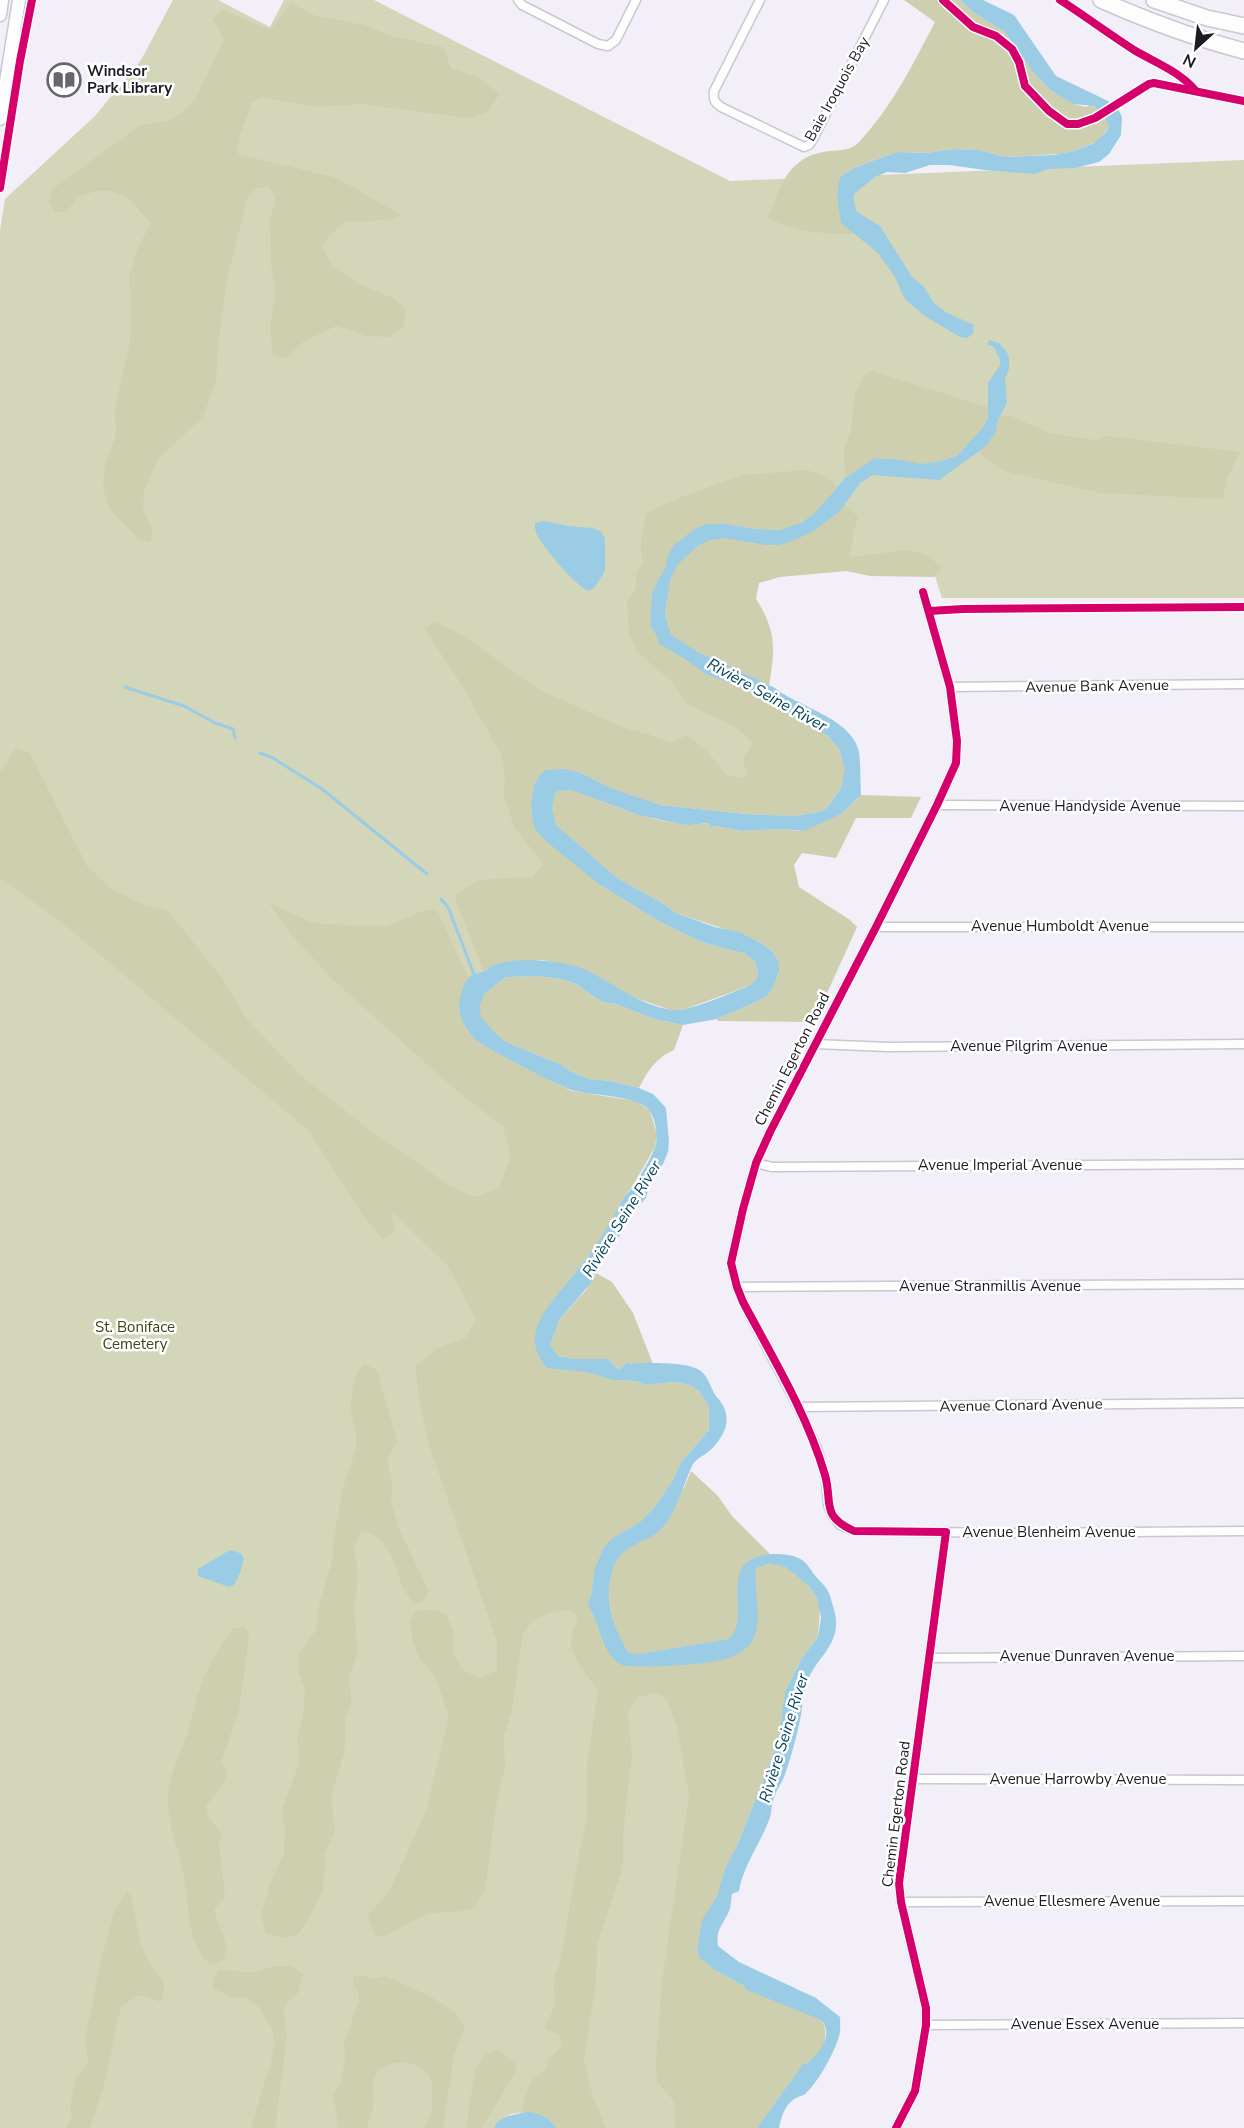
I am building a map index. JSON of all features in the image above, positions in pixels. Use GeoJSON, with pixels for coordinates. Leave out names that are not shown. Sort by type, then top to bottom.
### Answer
{"type":"FeatureCollection","features":[{"type":"Feature","properties":{"kind":"highway"},"geometry":{"type":"LineString","coordinates":[[1101,0],[1140,18],[1195,38],[1244,51]]}},
{"type":"Feature","properties":{"kind":"highway"},"geometry":{"type":"LineString","coordinates":[[1154,0],[1207,18],[1244,26]]}},
{"type":"Feature","properties":{"kind":"main road"},"geometry":{"type":"LineString","coordinates":[[0,15],[2,0]]}},
{"type":"Feature","properties":{"kind":"main road"},"geometry":{"type":"LineString","coordinates":[[0,119],[19,0]]}},
{"type":"Feature","properties":{"kind":"street"},"geometry":{"type":"LineString","coordinates":[[518,0],[522,5],[588,39],[608,46],[616,40],[636,0]]}},
{"type":"Feature","properties":{"kind":"street","name":"Baie Iroquois Bay"},"geometry":{"type":"LineString","coordinates":[[760,0],[713,97],[715,103],[721,107],[804,147],[809,145],[813,139],[884,0]]}},
{"type":"Feature","properties":{"kind":"street","name":"Chemin Egerton Road"},"geometry":{"type":"LineString","coordinates":[[854,1531],[840,1525],[832,1515],[828,1505],[826,1479],[817,1448],[737,1287],[731,1263],[756,1163],[956,763],[958,752],[950,687],[923,592]]}},
{"type":"Feature","properties":{"kind":"street","name":"Avenue Bank Avenue"},"geometry":{"type":"LineString","coordinates":[[950,687],[1244,684]]}},
{"type":"Feature","properties":{"kind":"street","name":"Avenue Handyside Avenue"},"geometry":{"type":"LineString","coordinates":[[937,805],[1244,806]]}},
{"type":"Feature","properties":{"kind":"street","name":"Avenue Humboldt Avenue"},"geometry":{"type":"LineString","coordinates":[[876,927],[1244,927]]}},
{"type":"Feature","properties":{"kind":"street","name":"Avenue Pilgrim Avenue"},"geometry":{"type":"LineString","coordinates":[[815,1044],[879,1047],[1244,1044]]}},
{"type":"Feature","properties":{"kind":"street","name":"Avenue Imperial Avenue"},"geometry":{"type":"LineString","coordinates":[[756,1163],[772,1167],[1244,1164]]}},
{"type":"Feature","properties":{"kind":"street","name":"Avenue Stranmillis Avenue"},"geometry":{"type":"LineString","coordinates":[[737,1287],[1244,1284]]}},
{"type":"Feature","properties":{"kind":"street","name":"Avenue Clonard Avenue"},"geometry":{"type":"LineString","coordinates":[[798,1407],[1244,1402]]}},
{"type":"Feature","properties":{"kind":"street","name":"Avenue Blenheim Avenue"},"geometry":{"type":"LineString","coordinates":[[854,1531],[1244,1531]]}},
{"type":"Feature","properties":{"kind":"street","name":"Chemin Egerton Road"},"geometry":{"type":"LineString","coordinates":[[896,2128],[915,2091],[926,2025],[926,2008],[898,1882],[946,1532]]}},
{"type":"Feature","properties":{"kind":"street","name":"Avenue Dunraven Avenue"},"geometry":{"type":"LineString","coordinates":[[930,1658],[1244,1656]]}},
{"type":"Feature","properties":{"kind":"street","name":"Avenue Harrowby Avenue"},"geometry":{"type":"LineString","coordinates":[[913,1779],[1244,1780]]}},
{"type":"Feature","properties":{"kind":"street","name":"Avenue Ellesmere Avenue"},"geometry":{"type":"LineString","coordinates":[[901,1902],[1244,1901]]}},
{"type":"Feature","properties":{"kind":"street","name":"Avenue Essex Avenue"},"geometry":{"type":"LineString","coordinates":[[926,2025],[1244,2023]]}},
{"type":"Feature","properties":{"kind":"green space","name":"St. Boniface Cemetery"},"geometry":{"type":"Polygon","coordinates":[[[173,0],[218,0],[270,27],[284,0],[374,0],[730,181],[1244,160],[1244,598],[942,598],[932,567],[909,558],[652,593],[828,736],[714,810],[660,805],[600,885],[484,972],[474,974],[522,1065],[547,1310],[673,1480],[809,1586],[780,1730],[697,1950],[803,2064],[757,2128],[557,2128],[543,2117],[516,2113],[507,2116],[494,2128],[0,2128],[0,230],[5,199],[95,116],[141,60],[173,0]]]}},
{"type":"Feature","properties":{"kind":"green space"},"geometry":{"type":"Polygon","coordinates":[[[904,0],[960,0],[973,12],[1005,32],[1033,72],[1050,90],[1073,104],[1086,107],[1091,105],[1102,114],[1109,127],[1098,141],[1060,154],[1006,157],[980,150],[905,152],[888,155],[854,168],[841,176],[837,197],[841,223],[856,234],[822,233],[799,229],[768,217],[783,183],[795,165],[815,154],[845,150],[856,145],[892,100],[935,22],[904,0]]]}},
{"type":"Feature","properties":{"kind":"green space"},"geometry":{"type":"Polygon","coordinates":[[[291,3],[316,16],[365,25],[391,36],[443,47],[451,68],[482,79],[499,95],[487,112],[468,118],[361,104],[316,107],[262,97],[251,103],[240,135],[238,154],[337,178],[401,215],[387,220],[346,222],[332,233],[322,246],[331,265],[361,285],[393,298],[406,310],[403,327],[390,337],[365,336],[336,326],[303,342],[287,358],[273,356],[270,328],[275,291],[271,264],[270,220],[275,197],[269,186],[255,189],[247,198],[227,280],[218,344],[216,381],[203,417],[159,458],[144,491],[143,510],[152,528],[151,542],[138,539],[106,502],[103,482],[105,466],[116,434],[115,407],[129,346],[131,323],[129,276],[138,247],[151,223],[129,199],[111,191],[97,191],[78,197],[67,211],[55,213],[49,202],[51,190],[139,126],[167,121],[180,114],[195,100],[224,40],[213,19],[223,10],[270,30],[291,3]]]}},
{"type":"Feature","properties":{"kind":"green space"},"geometry":{"type":"Polygon","coordinates":[[[872,371],[990,408],[984,426],[957,456],[921,464],[881,458],[868,462],[845,478],[844,450],[851,431],[855,394],[863,376],[872,371]]]}},
{"type":"Feature","properties":{"kind":"green space"},"geometry":{"type":"Polygon","coordinates":[[[1001,416],[1011,416],[1050,433],[1095,440],[1109,436],[1240,452],[1227,479],[1223,499],[1101,493],[1004,471],[979,453],[993,437],[1001,416]]]}},
{"type":"Feature","properties":{"kind":"green space"},"geometry":{"type":"Polygon","coordinates":[[[807,470],[824,475],[837,486],[816,512],[803,522],[771,529],[726,524],[667,557],[666,567],[652,593],[650,625],[658,638],[706,674],[758,694],[828,736],[839,749],[846,769],[841,788],[827,808],[794,816],[747,814],[660,805],[610,788],[581,773],[540,775],[534,785],[531,805],[600,885],[662,923],[704,943],[746,954],[755,962],[758,974],[755,981],[749,986],[685,1009],[673,1011],[627,995],[588,971],[543,960],[501,964],[484,972],[454,895],[479,880],[532,877],[543,864],[514,827],[504,796],[505,775],[501,755],[465,690],[424,628],[436,622],[464,636],[538,689],[627,729],[672,743],[687,735],[707,751],[727,775],[743,778],[747,776],[743,759],[753,743],[737,728],[687,704],[670,680],[637,652],[629,633],[627,603],[636,588],[636,572],[643,564],[642,538],[647,513],[666,503],[741,475],[807,470]]]}},
{"type":"Feature","properties":{"kind":"green space"},"geometry":{"type":"Polygon","coordinates":[[[844,505],[858,516],[849,557],[906,550],[925,554],[942,567],[934,577],[870,576],[846,571],[780,577],[759,583],[756,599],[768,621],[773,641],[769,686],[698,652],[671,635],[667,613],[669,583],[680,561],[693,549],[708,541],[725,538],[766,546],[779,545],[810,530],[840,511],[844,505]]]}},
{"type":"Feature","properties":{"kind":"green space"},"geometry":{"type":"Polygon","coordinates":[[[16,748],[30,753],[87,866],[110,888],[142,904],[168,911],[222,978],[246,1018],[299,1074],[366,1127],[450,1186],[474,1197],[499,1188],[511,1156],[503,1127],[450,1085],[332,979],[291,934],[269,903],[313,923],[347,925],[387,926],[425,910],[437,910],[468,977],[460,998],[459,1011],[466,1030],[480,1044],[572,1091],[636,1101],[650,1111],[657,1134],[655,1147],[632,1187],[622,1199],[616,1214],[600,1240],[547,1310],[547,1368],[587,1371],[613,1380],[635,1381],[646,1385],[675,1382],[690,1385],[699,1391],[709,1407],[709,1430],[681,1462],[673,1480],[654,1507],[639,1523],[611,1539],[603,1549],[594,1571],[588,1605],[593,1613],[604,1648],[639,1667],[717,1661],[744,1650],[756,1630],[756,1568],[770,1563],[785,1567],[809,1586],[820,1608],[818,1637],[802,1658],[785,1692],[780,1730],[774,1752],[737,1846],[726,1866],[717,1896],[702,1920],[697,1950],[699,1957],[715,1970],[744,1986],[821,2020],[824,2026],[825,2039],[820,2053],[803,2064],[757,2128],[675,2128],[674,2101],[657,2082],[656,2059],[662,1981],[689,1795],[677,1728],[667,1699],[656,1693],[637,1697],[628,1712],[632,1755],[623,1835],[623,1867],[597,1945],[596,1982],[584,2060],[593,2098],[606,2128],[557,2128],[541,2115],[532,2112],[521,2113],[533,2078],[545,2070],[549,2059],[562,2045],[560,2035],[546,2029],[545,2024],[552,2012],[555,2000],[553,1982],[560,1962],[587,1819],[587,1766],[598,1691],[574,1654],[571,1640],[577,1617],[569,1610],[533,1620],[523,1634],[512,1710],[504,1735],[505,1766],[497,1800],[485,1890],[474,1908],[456,1912],[428,1913],[383,1937],[374,1935],[368,1916],[390,1890],[426,1811],[449,1716],[435,1677],[419,1658],[413,1641],[410,1622],[415,1611],[431,1610],[447,1615],[454,1635],[454,1654],[462,1670],[479,1677],[497,1671],[497,1642],[429,1445],[418,1396],[416,1366],[437,1348],[465,1339],[476,1320],[448,1266],[391,1211],[395,1230],[383,1240],[362,1214],[309,1131],[60,921],[0,878],[0,772],[16,748]]]}},
{"type":"Feature","properties":{"kind":"green space"},"geometry":{"type":"Polygon","coordinates":[[[571,790],[658,820],[693,824],[709,823],[711,828],[716,826],[742,831],[781,829],[798,831],[841,814],[861,795],[921,797],[911,818],[856,818],[836,858],[802,853],[794,865],[799,887],[857,927],[814,1022],[718,1021],[717,1019],[768,995],[778,974],[778,960],[773,952],[746,936],[676,913],[617,878],[556,825],[552,808],[555,793],[571,790]]]}},
{"type":"Feature","properties":{"kind":"green space"},"geometry":{"type":"Polygon","coordinates":[[[536,976],[562,979],[576,984],[602,1002],[616,1004],[654,1019],[683,1025],[674,1050],[653,1065],[639,1088],[611,1081],[589,1079],[560,1064],[506,1042],[481,1017],[480,1006],[484,994],[506,977],[536,976]]]}},
{"type":"Feature","properties":{"kind":"green space"},"geometry":{"type":"Polygon","coordinates":[[[596,1273],[612,1282],[633,1313],[653,1364],[626,1363],[619,1370],[608,1359],[574,1359],[555,1354],[550,1345],[559,1320],[586,1290],[596,1273]]]}},
{"type":"Feature","properties":{"kind":"green space"},"geometry":{"type":"Polygon","coordinates":[[[364,1364],[377,1370],[397,1441],[387,1460],[393,1487],[391,1502],[399,1529],[429,1592],[423,1601],[417,1604],[408,1596],[392,1555],[375,1537],[361,1530],[354,1548],[358,1574],[354,1611],[358,1652],[350,1675],[351,1704],[345,1721],[345,1748],[331,1799],[335,1831],[324,1854],[326,1865],[322,1892],[298,1934],[284,1938],[266,1933],[261,1915],[270,1884],[284,1853],[285,1827],[281,1813],[299,1763],[297,1739],[303,1715],[305,1691],[298,1669],[298,1655],[316,1630],[319,1605],[333,1558],[333,1541],[343,1488],[356,1449],[356,1434],[350,1410],[354,1378],[364,1364]]]}},
{"type":"Feature","properties":{"kind":"green space"},"geometry":{"type":"Polygon","coordinates":[[[691,1471],[718,1496],[732,1516],[771,1555],[758,1556],[745,1564],[738,1584],[736,1627],[729,1639],[639,1654],[628,1652],[617,1635],[613,1623],[610,1578],[616,1561],[627,1549],[662,1528],[679,1500],[691,1471]]]}},
{"type":"Feature","properties":{"kind":"green space"},"geometry":{"type":"Polygon","coordinates":[[[244,1626],[249,1633],[238,1714],[221,1762],[227,1772],[224,1783],[206,1806],[209,1818],[222,1834],[219,1844],[225,1897],[214,1910],[227,1947],[224,1960],[211,1965],[198,1949],[191,1930],[186,1889],[170,1822],[168,1800],[172,1774],[204,1678],[232,1629],[244,1626]]]}},
{"type":"Feature","properties":{"kind":"green space"},"geometry":{"type":"Polygon","coordinates":[[[127,1891],[131,1896],[142,1945],[148,1960],[162,1980],[164,1988],[161,2002],[138,1995],[121,2007],[103,2089],[90,2128],[67,2128],[72,2116],[70,2108],[75,2080],[88,2063],[85,2036],[98,1971],[114,1913],[127,1891]]]}},
{"type":"Feature","properties":{"kind":"green space"},"geometry":{"type":"Polygon","coordinates":[[[275,1966],[291,1966],[303,1974],[298,1993],[286,2004],[284,2011],[287,2037],[275,2128],[251,2128],[271,2062],[274,2043],[273,2030],[258,2006],[246,1998],[230,1997],[213,1988],[219,1969],[250,1973],[275,1966]]]}},
{"type":"Feature","properties":{"kind":"green space"},"geometry":{"type":"Polygon","coordinates":[[[359,1975],[374,1979],[385,1976],[428,1995],[453,2011],[465,2027],[454,2055],[443,2128],[424,2128],[432,2109],[431,2078],[418,2066],[402,2062],[387,2065],[376,2074],[373,2081],[373,2106],[367,2128],[334,2128],[338,2125],[333,2094],[341,2082],[345,2058],[344,2043],[359,2001],[358,1992],[353,1985],[353,1977],[359,1975]]]}},
{"type":"Feature","properties":{"kind":"green space"},"geometry":{"type":"Polygon","coordinates":[[[498,2049],[516,2064],[515,2073],[482,2128],[466,2128],[475,2070],[485,2054],[498,2049]]]}},
{"type":"Feature","properties":{"kind":"water"},"geometry":{"type":"Polygon","coordinates":[[[960,0],[983,0],[1014,15],[1056,76],[1108,101],[1118,109],[1122,117],[1121,135],[1109,154],[1099,162],[1075,168],[1048,169],[1034,174],[930,165],[905,173],[887,172],[875,177],[855,193],[853,198],[857,212],[880,226],[912,277],[924,287],[934,303],[947,313],[974,325],[973,334],[967,338],[960,337],[925,316],[908,302],[895,277],[878,253],[841,223],[837,197],[841,176],[854,168],[901,152],[925,153],[955,149],[980,150],[1006,157],[1054,155],[1074,151],[1094,143],[1109,127],[1105,118],[1094,106],[1073,104],[1050,90],[1033,72],[1005,32],[973,12],[960,0]]]}},
{"type":"Feature","properties":{"kind":"water","name":"Rivière Seine River"},"geometry":{"type":"Polygon","coordinates":[[[989,340],[999,343],[1006,351],[1009,358],[1009,369],[1005,379],[1007,402],[997,423],[996,432],[985,447],[939,480],[873,475],[860,483],[840,511],[812,532],[792,541],[779,545],[765,545],[725,538],[710,540],[699,545],[677,565],[670,580],[665,614],[671,635],[698,652],[775,688],[823,714],[846,730],[854,740],[859,752],[861,795],[841,814],[804,831],[781,829],[742,831],[716,826],[711,828],[709,823],[689,825],[639,815],[571,790],[555,793],[552,808],[556,825],[617,878],[676,913],[715,927],[739,932],[763,944],[773,952],[778,960],[779,970],[768,995],[717,1019],[683,1025],[654,1019],[616,1004],[602,1002],[576,984],[562,979],[536,976],[506,977],[484,994],[480,1006],[481,1017],[506,1042],[560,1064],[589,1079],[611,1081],[639,1088],[653,1094],[666,1108],[669,1141],[668,1152],[663,1164],[651,1180],[646,1198],[634,1210],[617,1240],[603,1255],[591,1283],[559,1320],[550,1345],[558,1356],[574,1359],[608,1359],[619,1370],[626,1363],[677,1364],[695,1368],[706,1377],[722,1403],[727,1419],[725,1429],[716,1444],[693,1464],[675,1509],[665,1525],[653,1535],[622,1553],[614,1566],[609,1588],[610,1610],[622,1642],[628,1652],[639,1654],[729,1639],[737,1622],[740,1573],[744,1565],[761,1555],[784,1554],[803,1561],[826,1588],[833,1606],[836,1620],[832,1641],[809,1677],[787,1770],[772,1803],[769,1820],[744,1873],[739,1891],[732,1894],[730,1909],[717,1940],[718,1946],[739,1962],[816,1998],[840,2017],[840,2031],[834,2050],[820,2075],[806,2093],[794,2099],[787,2106],[779,2128],[757,2128],[803,2064],[808,2063],[821,2048],[826,2037],[825,2025],[821,2020],[747,1990],[744,1986],[715,1970],[699,1957],[697,1950],[702,1920],[717,1896],[726,1866],[737,1846],[774,1752],[780,1730],[785,1692],[802,1658],[818,1637],[821,1617],[817,1598],[809,1586],[785,1567],[770,1563],[756,1568],[757,1629],[752,1642],[739,1653],[710,1662],[667,1666],[627,1666],[620,1664],[608,1652],[588,1605],[594,1571],[603,1549],[611,1539],[639,1523],[654,1508],[673,1480],[681,1462],[709,1430],[709,1407],[699,1391],[690,1385],[675,1382],[646,1385],[635,1381],[613,1380],[587,1372],[547,1368],[538,1353],[535,1335],[540,1319],[598,1242],[622,1200],[646,1167],[656,1144],[657,1136],[653,1117],[649,1110],[634,1101],[575,1091],[523,1067],[481,1043],[471,1035],[462,1020],[460,998],[466,982],[472,975],[502,963],[527,960],[555,962],[580,968],[649,1004],[672,1010],[710,1001],[749,986],[755,981],[758,974],[755,962],[746,954],[704,943],[662,923],[600,885],[547,842],[535,829],[533,821],[531,805],[534,785],[546,770],[564,769],[581,773],[610,788],[660,805],[747,814],[794,816],[827,808],[841,788],[845,769],[839,749],[828,736],[758,694],[706,674],[658,643],[658,638],[650,625],[652,593],[675,544],[695,529],[707,524],[726,524],[779,530],[801,523],[814,514],[845,478],[875,458],[921,464],[957,456],[984,426],[988,416],[988,383],[1000,365],[994,347],[987,344],[989,340]]]}},
{"type":"Feature","properties":{"kind":"water"},"geometry":{"type":"Polygon","coordinates":[[[543,521],[600,531],[605,538],[605,571],[595,587],[589,591],[583,588],[552,556],[536,533],[535,523],[543,521]]]}},
{"type":"Feature","properties":{"kind":"water"},"geometry":{"type":"Polygon","coordinates":[[[230,1550],[240,1553],[244,1558],[234,1585],[229,1587],[198,1576],[198,1569],[230,1550]]]}},
{"type":"Feature","properties":{"kind":"water"},"geometry":{"type":"Polygon","coordinates":[[[527,2112],[544,2117],[557,2128],[494,2128],[504,2118],[527,2112]]]}},
{"type":"Feature","properties":{"kind":"waterway"},"geometry":{"type":"LineString","coordinates":[[125,687],[184,706],[215,723],[233,729],[235,738]]}},
{"type":"Feature","properties":{"kind":"waterway"},"geometry":{"type":"LineString","coordinates":[[260,753],[273,758],[322,789],[427,874]]}},
{"type":"Feature","properties":{"kind":"waterway"},"geometry":{"type":"LineString","coordinates":[[441,899],[448,907],[475,977]]}},
{"type":"Feature","properties":{"kind":"cycle path"},"geometry":{"type":"LineString","coordinates":[[0,188],[32,0]]}},
{"type":"Feature","properties":{"kind":"cycle path"},"geometry":{"type":"LineString","coordinates":[[943,0],[973,27],[996,36],[1012,49],[1019,62],[1025,86],[1049,111],[1067,124],[1078,124],[1095,118],[1154,83],[1244,101]]}},
{"type":"Feature","properties":{"kind":"cycle path"},"geometry":{"type":"LineString","coordinates":[[1060,0],[1134,50],[1175,73],[1196,91]]}},
{"type":"Feature","properties":{"kind":"cycle path"},"geometry":{"type":"LineString","coordinates":[[896,2128],[915,2091],[926,2025],[926,2008],[901,1902],[899,1883],[946,1532],[854,1531],[836,1520],[830,1508],[825,1475],[818,1452],[788,1387],[743,1302],[731,1263],[756,1163],[956,763],[957,741],[950,687],[923,592]]}},
{"type":"Feature","properties":{"kind":"cycle path"},"geometry":{"type":"LineString","coordinates":[[929,611],[1244,607]]}},
{"type":"Feature","properties":{"kind":"place","name":"Windsor Park Library"},"geometry":{"type":"Point","coordinates":[64,80]}}]}
